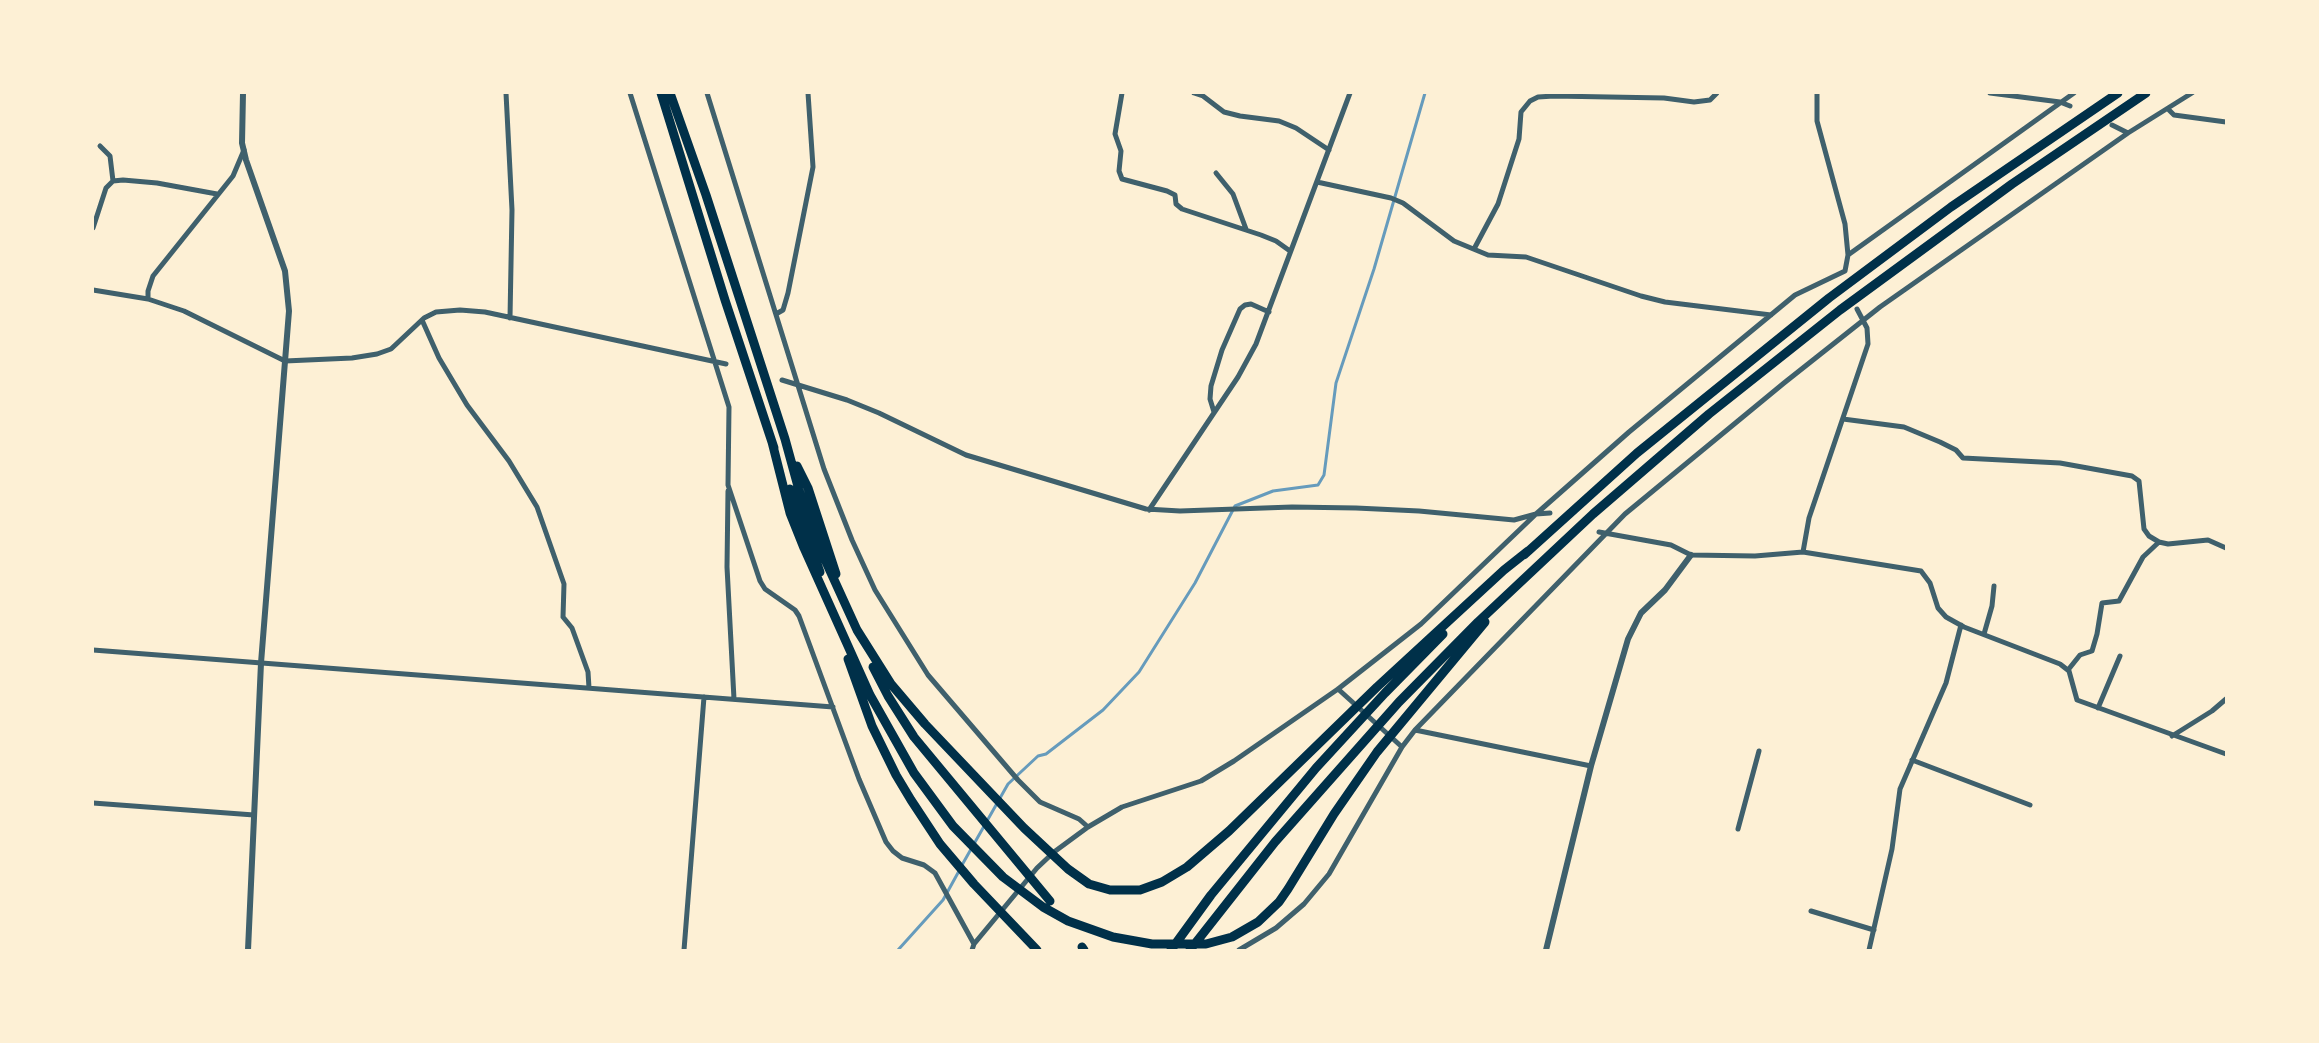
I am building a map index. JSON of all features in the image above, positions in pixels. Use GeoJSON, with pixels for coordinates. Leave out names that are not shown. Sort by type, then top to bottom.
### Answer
{"type":"FeatureCollection","features":[{"type":"Feature","properties":{"kind":"highway"},"geometry":{"type":"LineString","coordinates":[[661,93],[772,442],[814,554],[862,702],[880,743],[906,792],[940,843],[974,884],[1037,950]]}},
{"type":"Feature","properties":{"kind":"highway"},"geometry":{"type":"LineString","coordinates":[[670,93],[706,195],[785,439],[799,490],[818,543],[877,674],[900,716],[927,755],[1046,900],[1068,921],[1134,942],[1189,945],[1206,944],[1232,937],[1258,922],[1279,902],[1334,814],[1377,752],[1522,579]]}},
{"type":"Feature","properties":{"kind":"highway"},"geometry":{"type":"LineString","coordinates":[[848,611],[867,649],[891,684],[979,783],[1068,869],[1089,884],[1110,890],[1140,890],[1168,879],[1187,867],[1229,831],[1343,721],[1381,690],[1504,570],[1646,446],[1829,298],[1951,207],[2118,93]]}},
{"type":"Feature","properties":{"kind":"highway"},"geometry":{"type":"LineString","coordinates":[[1190,950],[1275,842],[1399,702],[1522,579],[1649,465],[1839,310],[2012,184],[2146,93]]}},
{"type":"Feature","properties":{"kind":"highway"},"geometry":{"type":"LineString","coordinates":[[834,617],[870,695],[898,747],[926,790],[953,826],[1003,877],[1046,900]]}},
{"type":"Feature","properties":{"kind":"highway"},"geometry":{"type":"LineString","coordinates":[[1171,950],[1211,895],[1262,832],[1351,730],[1381,690]]}},
{"type":"Feature","properties":{"kind":"street"},"geometry":{"type":"LineString","coordinates":[[243,93],[244,150],[285,271],[290,311],[261,663],[248,950]]}},
{"type":"Feature","properties":{"kind":"street"},"geometry":{"type":"LineString","coordinates":[[506,93],[512,210],[510,318]]}},
{"type":"Feature","properties":{"kind":"street"},"geometry":{"type":"LineString","coordinates":[[630,93],[729,407],[727,567],[734,699]]}},
{"type":"Feature","properties":{"kind":"street"},"geometry":{"type":"LineString","coordinates":[[706,93],[827,478],[875,590],[928,675],[1018,780],[1040,802],[1078,819],[1088,827]]}},
{"type":"Feature","properties":{"kind":"street"},"geometry":{"type":"LineString","coordinates":[[776,314],[783,310],[788,293],[813,167],[808,93]]}},
{"type":"Feature","properties":{"kind":"street"},"geometry":{"type":"LineString","coordinates":[[1122,93],[1115,134],[1121,151],[1120,176],[1122,179],[1150,185],[1175,195],[1176,204],[1182,209],[1246,229],[1276,241],[1290,251]]}},
{"type":"Feature","properties":{"kind":"street"},"geometry":{"type":"LineString","coordinates":[[1194,93],[1203,96],[1224,112],[1279,121],[1296,128],[1329,150]]}},
{"type":"Feature","properties":{"kind":"street"},"geometry":{"type":"LineString","coordinates":[[1149,510],[1238,377],[1256,344],[1350,93]]}},
{"type":"Feature","properties":{"kind":"street"},"geometry":{"type":"LineString","coordinates":[[1474,249],[1498,204],[1519,139],[1521,112],[1530,101],[1538,97],[1554,96],[1664,98],[1694,102],[1710,100],[1717,93]]}},
{"type":"Feature","properties":{"kind":"street"},"geometry":{"type":"LineString","coordinates":[[728,485],[760,581],[765,589],[795,610],[799,616],[859,779],[886,842],[902,858],[924,865],[935,873],[973,947],[1037,868],[1054,852],[1088,827],[1122,807],[1212,775],[1338,689],[1421,624],[1536,514],[1620,440],[1795,295],[1847,274],[1845,224],[1817,121],[1816,93]]}},
{"type":"Feature","properties":{"kind":"street"},"geometry":{"type":"LineString","coordinates":[[1990,93],[2060,102],[2070,106]]}},
{"type":"Feature","properties":{"kind":"street"},"geometry":{"type":"LineString","coordinates":[[1848,255],[2074,93]]}},
{"type":"Feature","properties":{"kind":"street"},"geometry":{"type":"LineString","coordinates":[[1239,950],[1262,938],[1289,919],[1316,891],[1347,845],[1402,747],[1415,730],[1602,533],[1880,307],[2128,133],[2192,93]]}},
{"type":"Feature","properties":{"kind":"street"},"geometry":{"type":"LineString","coordinates":[[2168,109],[2174,115],[2226,122]]}},
{"type":"Feature","properties":{"kind":"street"},"geometry":{"type":"LineString","coordinates":[[2112,125],[2128,133]]}},
{"type":"Feature","properties":{"kind":"street"},"geometry":{"type":"LineString","coordinates":[[100,146],[110,156],[113,181]]}},
{"type":"Feature","properties":{"kind":"street"},"geometry":{"type":"LineString","coordinates":[[148,298],[153,276],[233,176],[244,150]]}},
{"type":"Feature","properties":{"kind":"street"},"geometry":{"type":"LineString","coordinates":[[1216,173],[1233,194],[1246,229]]}},
{"type":"Feature","properties":{"kind":"street"},"geometry":{"type":"LineString","coordinates":[[93,228],[106,188],[113,181],[157,183],[217,194]]}},
{"type":"Feature","properties":{"kind":"street"},"geometry":{"type":"LineString","coordinates":[[1317,182],[1391,198],[1403,203],[1454,241],[1500,257],[1526,257],[1665,302],[1772,315]]}},
{"type":"Feature","properties":{"kind":"street"},"geometry":{"type":"LineString","coordinates":[[93,290],[148,298],[184,311],[285,361],[352,358],[377,354],[391,349],[422,320],[436,312],[447,310],[485,312],[726,363]]}},
{"type":"Feature","properties":{"kind":"street"},"geometry":{"type":"LineString","coordinates":[[1214,412],[1210,399],[1211,386],[1222,350],[1240,309],[1251,304],[1269,312]]}},
{"type":"Feature","properties":{"kind":"street"},"geometry":{"type":"LineString","coordinates":[[1803,552],[1809,518],[1868,345],[1867,328],[1857,309]]}},
{"type":"Feature","properties":{"kind":"street"},"geometry":{"type":"LineString","coordinates":[[422,320],[439,358],[467,405],[509,462],[537,507],[564,584],[563,617],[572,628],[588,672],[589,688]]}},
{"type":"Feature","properties":{"kind":"street"},"geometry":{"type":"LineString","coordinates":[[782,380],[847,400],[879,413],[966,455],[1149,510],[1356,508],[1514,520],[1550,513]]}},
{"type":"Feature","properties":{"kind":"street"},"geometry":{"type":"LineString","coordinates":[[1843,419],[1904,427],[1956,450],[1963,458],[2060,463],[2132,476],[2139,481],[2144,529],[2149,536],[2168,544],[2208,540],[2226,548]]}},
{"type":"Feature","properties":{"kind":"street"},"geometry":{"type":"LineString","coordinates":[[1602,533],[1671,545],[1691,555],[1755,556],[1803,552],[1921,571],[1930,583],[1938,608],[1946,617],[2060,664],[2067,670],[2077,700],[2226,754]]}},
{"type":"Feature","properties":{"kind":"street"},"geometry":{"type":"LineString","coordinates":[[2067,670],[2080,655],[2092,651],[2102,603],[2119,601],[2143,557],[2159,542]]}},
{"type":"Feature","properties":{"kind":"street"},"geometry":{"type":"LineString","coordinates":[[1546,950],[1591,766],[1629,639],[1641,613],[1665,591],[1691,555]]}},
{"type":"Feature","properties":{"kind":"street"},"geometry":{"type":"LineString","coordinates":[[1984,634],[1992,606],[1994,586]]}},
{"type":"Feature","properties":{"kind":"street"},"geometry":{"type":"LineString","coordinates":[[1869,950],[1892,849],[1900,789],[1946,683],[1961,625]]}},
{"type":"Feature","properties":{"kind":"street"},"geometry":{"type":"LineString","coordinates":[[93,650],[833,707]]}},
{"type":"Feature","properties":{"kind":"street"},"geometry":{"type":"LineString","coordinates":[[2098,708],[2120,656]]}},
{"type":"Feature","properties":{"kind":"street"},"geometry":{"type":"LineString","coordinates":[[1338,689],[1402,747]]}},
{"type":"Feature","properties":{"kind":"street"},"geometry":{"type":"LineString","coordinates":[[684,950],[704,697]]}},
{"type":"Feature","properties":{"kind":"street"},"geometry":{"type":"LineString","coordinates":[[2172,735],[2212,711],[2226,699]]}},
{"type":"Feature","properties":{"kind":"street"},"geometry":{"type":"LineString","coordinates":[[1415,730],[1591,766]]}},
{"type":"Feature","properties":{"kind":"street"},"geometry":{"type":"LineString","coordinates":[[1738,829],[1759,751]]}},
{"type":"Feature","properties":{"kind":"street"},"geometry":{"type":"LineString","coordinates":[[1912,760],[2030,805]]}},
{"type":"Feature","properties":{"kind":"street"},"geometry":{"type":"LineString","coordinates":[[93,803],[254,815]]}},
{"type":"Feature","properties":{"kind":"street"},"geometry":{"type":"LineString","coordinates":[[1811,911],[1874,930]]}},
{"type":"Feature","properties":{"kind":"waterway"},"geometry":{"type":"LineString","coordinates":[[962,865],[1008,784],[1038,756],[1046,754],[1103,710],[1139,672],[1195,583],[1235,506],[1273,491],[1318,485],[1324,475],[1336,383],[1374,269],[1425,93]]}},
{"type":"Feature","properties":{"kind":"waterway"},"geometry":{"type":"LineString","coordinates":[[898,950],[943,900],[959,871]]}}]}
